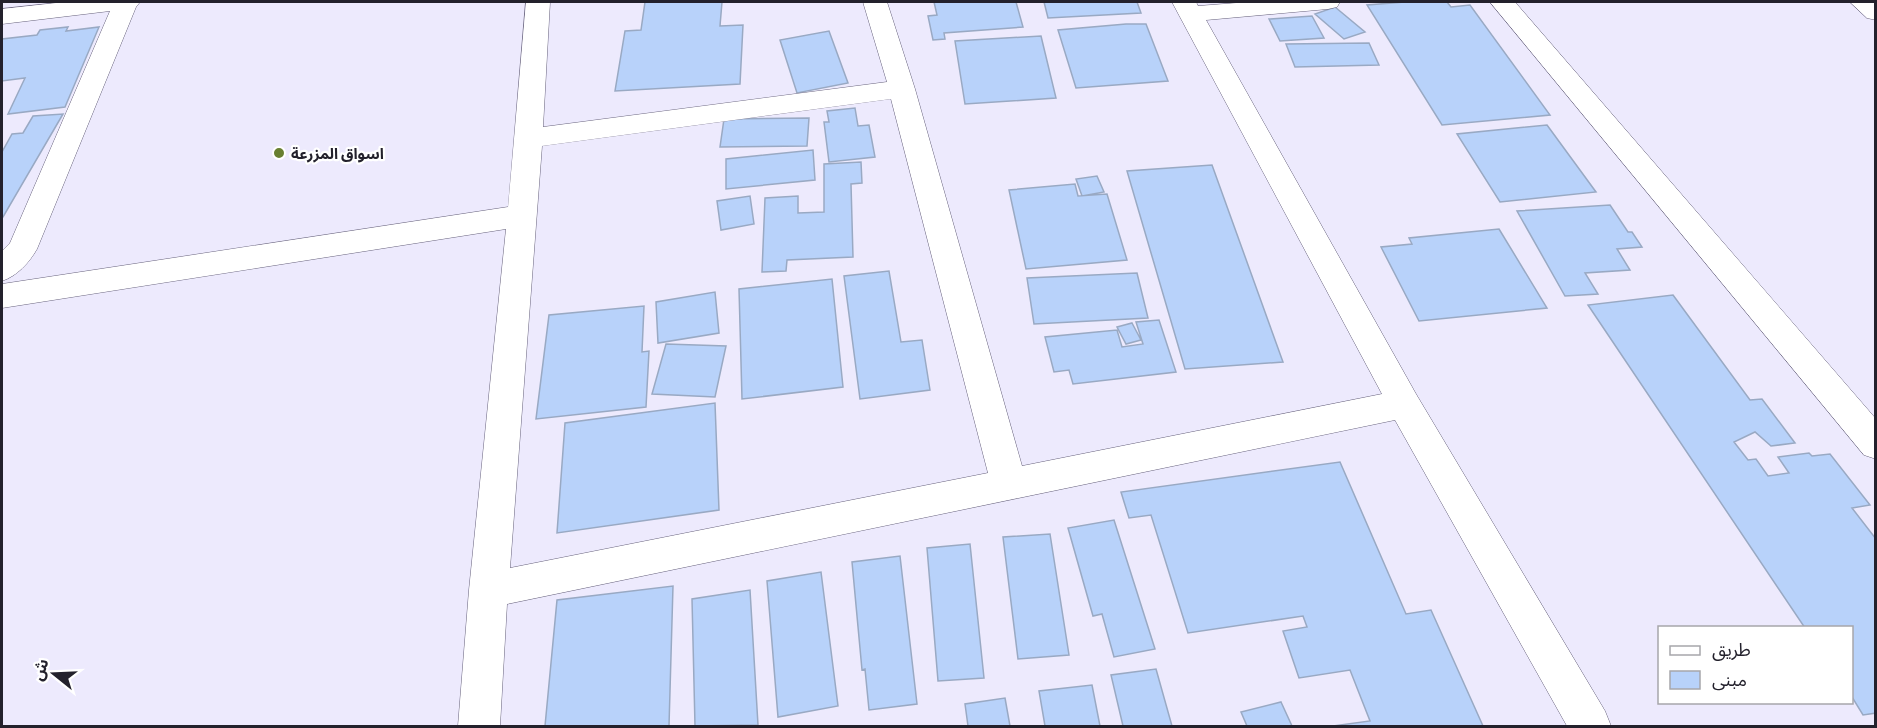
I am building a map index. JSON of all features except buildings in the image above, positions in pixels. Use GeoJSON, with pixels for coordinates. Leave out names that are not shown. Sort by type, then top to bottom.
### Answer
{"type":"FeatureCollection","features":[{"type":"Feature","properties":{"kind":"street"},"geometry":{"type":"LineString","coordinates":[[2,16],[126,2],[22,249],[2,269]]}},
{"type":"Feature","properties":{"kind":"street"},"geometry":{"type":"LineString","coordinates":[[479,726],[488,590],[530,138],[538,2]]}},
{"type":"Feature","properties":{"kind":"street"},"geometry":{"type":"LineString","coordinates":[[875,2],[903,89],[1009,484]]}},
{"type":"Feature","properties":{"kind":"street"},"geometry":{"type":"LineString","coordinates":[[1328,2],[1188,8],[1404,404],[1590,726]]}},
{"type":"Feature","properties":{"kind":"street"},"geometry":{"type":"LineString","coordinates":[[1502,2],[1875,444]]}},
{"type":"Feature","properties":{"kind":"street"},"geometry":{"type":"LineString","coordinates":[[1862,2],[1875,13]]}},
{"type":"Feature","properties":{"kind":"street"},"geometry":{"type":"LineString","coordinates":[[530,138],[903,89]]}},
{"type":"Feature","properties":{"kind":"street"},"geometry":{"type":"LineString","coordinates":[[2,296],[522,216]]}},
{"type":"Feature","properties":{"kind":"street"},"geometry":{"type":"LineString","coordinates":[[488,590],[1404,404]]}},
{"type":"Feature","properties":{"kind":"place","name":"اسواق المزرعة"},"geometry":{"type":"Point","coordinates":[279,153]}}]}
